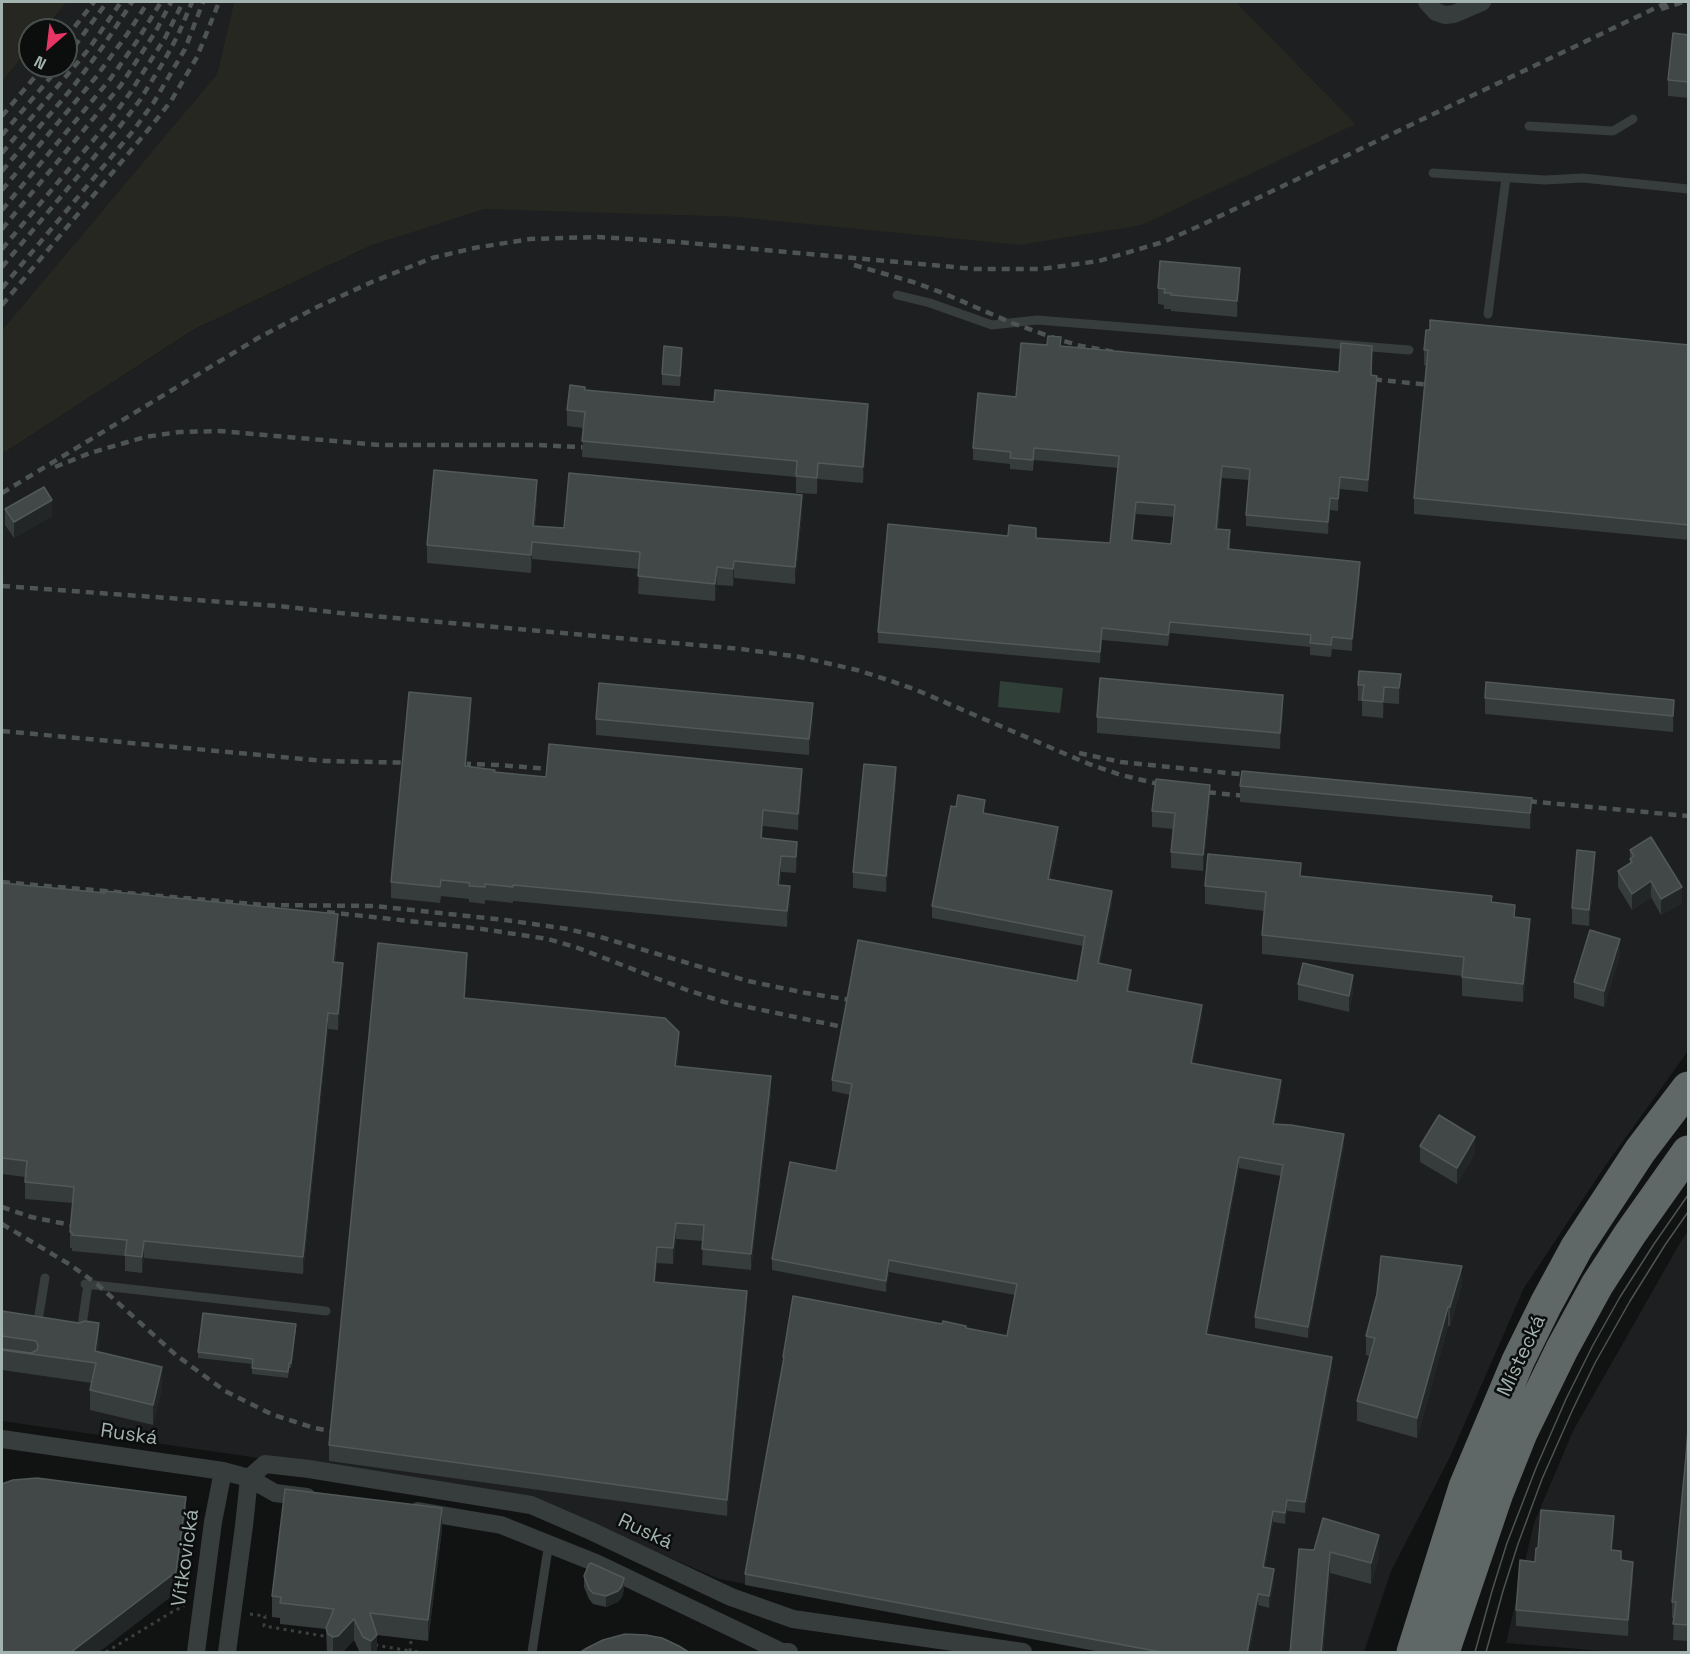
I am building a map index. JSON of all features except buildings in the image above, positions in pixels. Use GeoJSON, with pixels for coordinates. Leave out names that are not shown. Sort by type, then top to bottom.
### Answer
{"type":"FeatureCollection","features":[{"type":"Feature","properties":{"kind":"highway","name":"Místecká"},"geometry":{"type":"LineString","coordinates":[[1413,1653],[1465,1487],[1518,1362],[1546,1304],[1577,1247],[1640,1151],[1685,1090]]}},
{"type":"Feature","properties":{"kind":"highway","name":"Místecká"},"geometry":{"type":"LineString","coordinates":[[1443,1653],[1493,1504],[1521,1433],[1562,1349],[1630,1234],[1684,1160]]}},
{"type":"Feature","properties":{"kind":"street"},"geometry":{"type":"LineString","coordinates":[[1428,2],[1436,12],[1445,15],[1454,14],[1482,2]]}},
{"type":"Feature","properties":{"kind":"street","name":"Ruská"},"geometry":{"type":"LineString","coordinates":[[2,1439],[223,1471],[249,1478],[275,1493],[319,1498]]}},
{"type":"Feature","properties":{"kind":"street","name":"Ruská"},"geometry":{"type":"LineString","coordinates":[[249,1478],[265,1464],[531,1505],[730,1597],[793,1618],[1023,1653]]}},
{"type":"Feature","properties":{"kind":"street","name":"Vítkovická"},"geometry":{"type":"LineString","coordinates":[[196,1653],[213,1522],[223,1471]]}},
{"type":"Feature","properties":{"kind":"street"},"geometry":{"type":"LineString","coordinates":[[227,1653],[249,1478]]}},
{"type":"Feature","properties":{"kind":"street"},"geometry":{"type":"LineString","coordinates":[[396,1507],[501,1524],[596,1563],[782,1652],[789,1653]]}},
{"type":"Feature","properties":{"kind":"lane"},"geometry":{"type":"LineString","coordinates":[[1529,126],[1613,131],[1633,119]]}},
{"type":"Feature","properties":{"kind":"lane"},"geometry":{"type":"LineString","coordinates":[[1433,173],[1545,180],[1583,178],[1689,189]]}},
{"type":"Feature","properties":{"kind":"lane"},"geometry":{"type":"LineString","coordinates":[[1488,314],[1506,178]]}},
{"type":"Feature","properties":{"kind":"lane"},"geometry":{"type":"LineString","coordinates":[[897,295],[930,303],[992,325],[1037,320],[1409,350]]}},
{"type":"Feature","properties":{"kind":"lane"},"geometry":{"type":"LineString","coordinates":[[37,1330],[45,1278]]}},
{"type":"Feature","properties":{"kind":"lane"},"geometry":{"type":"LineString","coordinates":[[69,1335],[80,1336],[87,1284],[327,1311]]}},
{"type":"Feature","properties":{"kind":"lane"},"geometry":{"type":"LineString","coordinates":[[25,1328],[48,1331]]}},
{"type":"Feature","properties":{"kind":"lane"},"geometry":{"type":"LineString","coordinates":[[532,1653],[550,1544]]}},
{"type":"Feature","properties":{"kind":"path"},"geometry":{"type":"LineString","coordinates":[[106,1653],[172,1612],[187,1605],[202,1607]]}},
{"type":"Feature","properties":{"kind":"path"},"geometry":{"type":"LineString","coordinates":[[233,1611],[265,1616],[264,1626],[331,1638]]}},
{"type":"Feature","properties":{"kind":"path"},"geometry":{"type":"LineString","coordinates":[[410,1652],[411,1641]]}},
{"type":"Feature","properties":{"kind":"path"},"geometry":{"type":"LineString","coordinates":[[365,1644],[419,1653]]}},
{"type":"Feature","properties":{"kind":"shaded area"},"geometry":{"type":"Polygon","coordinates":[[[2,2],[67,2],[54,18],[18,18],[18,62],[2,82],[2,2]]]}},
{"type":"Feature","properties":{"kind":"shaded area"},"geometry":{"type":"Polygon","coordinates":[[[67,2],[234,2],[217,74],[2,330],[2,82],[18,62],[18,78],[78,78],[78,18],[54,18],[67,2]]]}},
{"type":"Feature","properties":{"kind":"shaded area"},"geometry":{"type":"Polygon","coordinates":[[[234,2],[1236,2],[1356,124],[1142,225],[1020,245],[736,217],[484,209],[370,246],[193,330],[2,454],[2,330],[217,74],[234,2]]]}},
{"type":"Feature","properties":{"kind":"shaded area"},"geometry":{"type":"Polygon","coordinates":[[[1236,2],[1688,2],[1688,1051],[1603,1169],[1524,1288],[1450,1457],[1391,1571],[1364,1652],[1106,1652],[719,1579],[529,1497],[2,1421],[2,454],[193,330],[370,246],[484,208],[736,217],[1356,124],[1236,2]]]}},
{"type":"Feature","properties":{"kind":"shaded area"},"geometry":{"type":"Polygon","coordinates":[[[1000,681],[1063,688],[1060,713],[998,707],[1000,681]]]}},
{"type":"Feature","properties":{"kind":"shaded area"},"geometry":{"type":"Polygon","coordinates":[[[1688,1231],[1688,1652],[1616,1652],[1506,1643],[1534,1523],[1573,1431],[1688,1231]]]}},
{"type":"Feature","properties":{"kind":"tram line"},"geometry":{"type":"LineString","coordinates":[[1475,1652],[1507,1543],[1566,1399],[1620,1297],[1688,1195]]}},
{"type":"Feature","properties":{"kind":"tram line"},"geometry":{"type":"LineString","coordinates":[[1486,1652],[1518,1544],[1542,1479],[1572,1411],[1595,1363],[1630,1301],[1688,1212]]}},
{"type":"Feature","properties":{"kind":"railway"},"geometry":{"type":"LineString","coordinates":[[78,23],[94,2]]}},
{"type":"Feature","properties":{"kind":"railway"},"geometry":{"type":"LineString","coordinates":[[78,42],[107,2]]}},
{"type":"Feature","properties":{"kind":"railway"},"geometry":{"type":"LineString","coordinates":[[2,153],[88,50],[121,2]]}},
{"type":"Feature","properties":{"kind":"railway"},"geometry":{"type":"LineString","coordinates":[[2,171],[73,87],[132,2]]}},
{"type":"Feature","properties":{"kind":"railway"},"geometry":{"type":"LineString","coordinates":[[2,190],[96,77],[148,2]]}},
{"type":"Feature","properties":{"kind":"railway"},"geometry":{"type":"LineString","coordinates":[[2,210],[111,78],[161,2]]}},
{"type":"Feature","properties":{"kind":"railway"},"geometry":{"type":"LineString","coordinates":[[2,229],[121,85],[156,31],[171,2]]}},
{"type":"Feature","properties":{"kind":"railway"},"geometry":{"type":"LineString","coordinates":[[2,249],[111,119],[165,38],[183,2]]}},
{"type":"Feature","properties":{"kind":"railway"},"geometry":{"type":"LineString","coordinates":[[2,267],[140,100],[178,35],[192,2]]}},
{"type":"Feature","properties":{"kind":"railway"},"geometry":{"type":"LineString","coordinates":[[2,288],[133,131],[154,102],[185,49],[203,2]]}},
{"type":"Feature","properties":{"kind":"railway"},"geometry":{"type":"LineString","coordinates":[[2,305],[171,101],[197,57],[219,2]]}},
{"type":"Feature","properties":{"kind":"railway"},"geometry":{"type":"LineString","coordinates":[[2,493],[258,338],[317,307],[432,258],[474,248],[530,239],[598,237],[975,269],[1041,269],[1099,261],[1163,242],[1197,227],[1668,2]]}},
{"type":"Feature","properties":{"kind":"railway"},"geometry":{"type":"LineString","coordinates":[[1661,9],[1683,2]]}},
{"type":"Feature","properties":{"kind":"railway"},"geometry":{"type":"LineString","coordinates":[[2,116],[34,78]]}},
{"type":"Feature","properties":{"kind":"railway"},"geometry":{"type":"LineString","coordinates":[[2,135],[50,78]]}},
{"type":"Feature","properties":{"kind":"railway"},"geometry":{"type":"LineString","coordinates":[[854,265],[913,282],[1057,339],[1121,353]]}},
{"type":"Feature","properties":{"kind":"railway"},"geometry":{"type":"LineString","coordinates":[[1360,378],[1441,386]]}},
{"type":"Feature","properties":{"kind":"railway"},"geometry":{"type":"LineString","coordinates":[[55,467],[90,453],[145,437],[179,432],[219,431],[380,445],[537,445],[598,448]]}},
{"type":"Feature","properties":{"kind":"railway"},"geometry":{"type":"LineString","coordinates":[[2,586],[279,606],[741,649],[800,657],[857,670],[914,689],[1089,764],[1121,775],[1171,787]]}},
{"type":"Feature","properties":{"kind":"railway"},"geometry":{"type":"LineString","coordinates":[[2,731],[325,761],[419,763]]}},
{"type":"Feature","properties":{"kind":"railway"},"geometry":{"type":"LineString","coordinates":[[1079,753],[1121,762],[1258,776]]}},
{"type":"Feature","properties":{"kind":"railway"},"geometry":{"type":"LineString","coordinates":[[449,763],[563,770]]}},
{"type":"Feature","properties":{"kind":"railway"},"geometry":{"type":"LineString","coordinates":[[1194,791],[1257,797]]}},
{"type":"Feature","properties":{"kind":"railway"},"geometry":{"type":"LineString","coordinates":[[1515,800],[1688,816]]}},
{"type":"Feature","properties":{"kind":"railway"},"geometry":{"type":"LineString","coordinates":[[2,882],[264,905],[375,906],[505,920],[568,929],[748,981],[863,1002]]}},
{"type":"Feature","properties":{"kind":"railway"},"geometry":{"type":"LineString","coordinates":[[327,912],[482,929],[548,939],[724,1002],[857,1030]]}},
{"type":"Feature","properties":{"kind":"railway"},"geometry":{"type":"LineString","coordinates":[[2,1207],[31,1217],[86,1228]]}},
{"type":"Feature","properties":{"kind":"railway"},"geometry":{"type":"LineString","coordinates":[[2,1224],[69,1264],[97,1284],[176,1355],[225,1391],[271,1414],[314,1428],[347,1434]]}}]}
